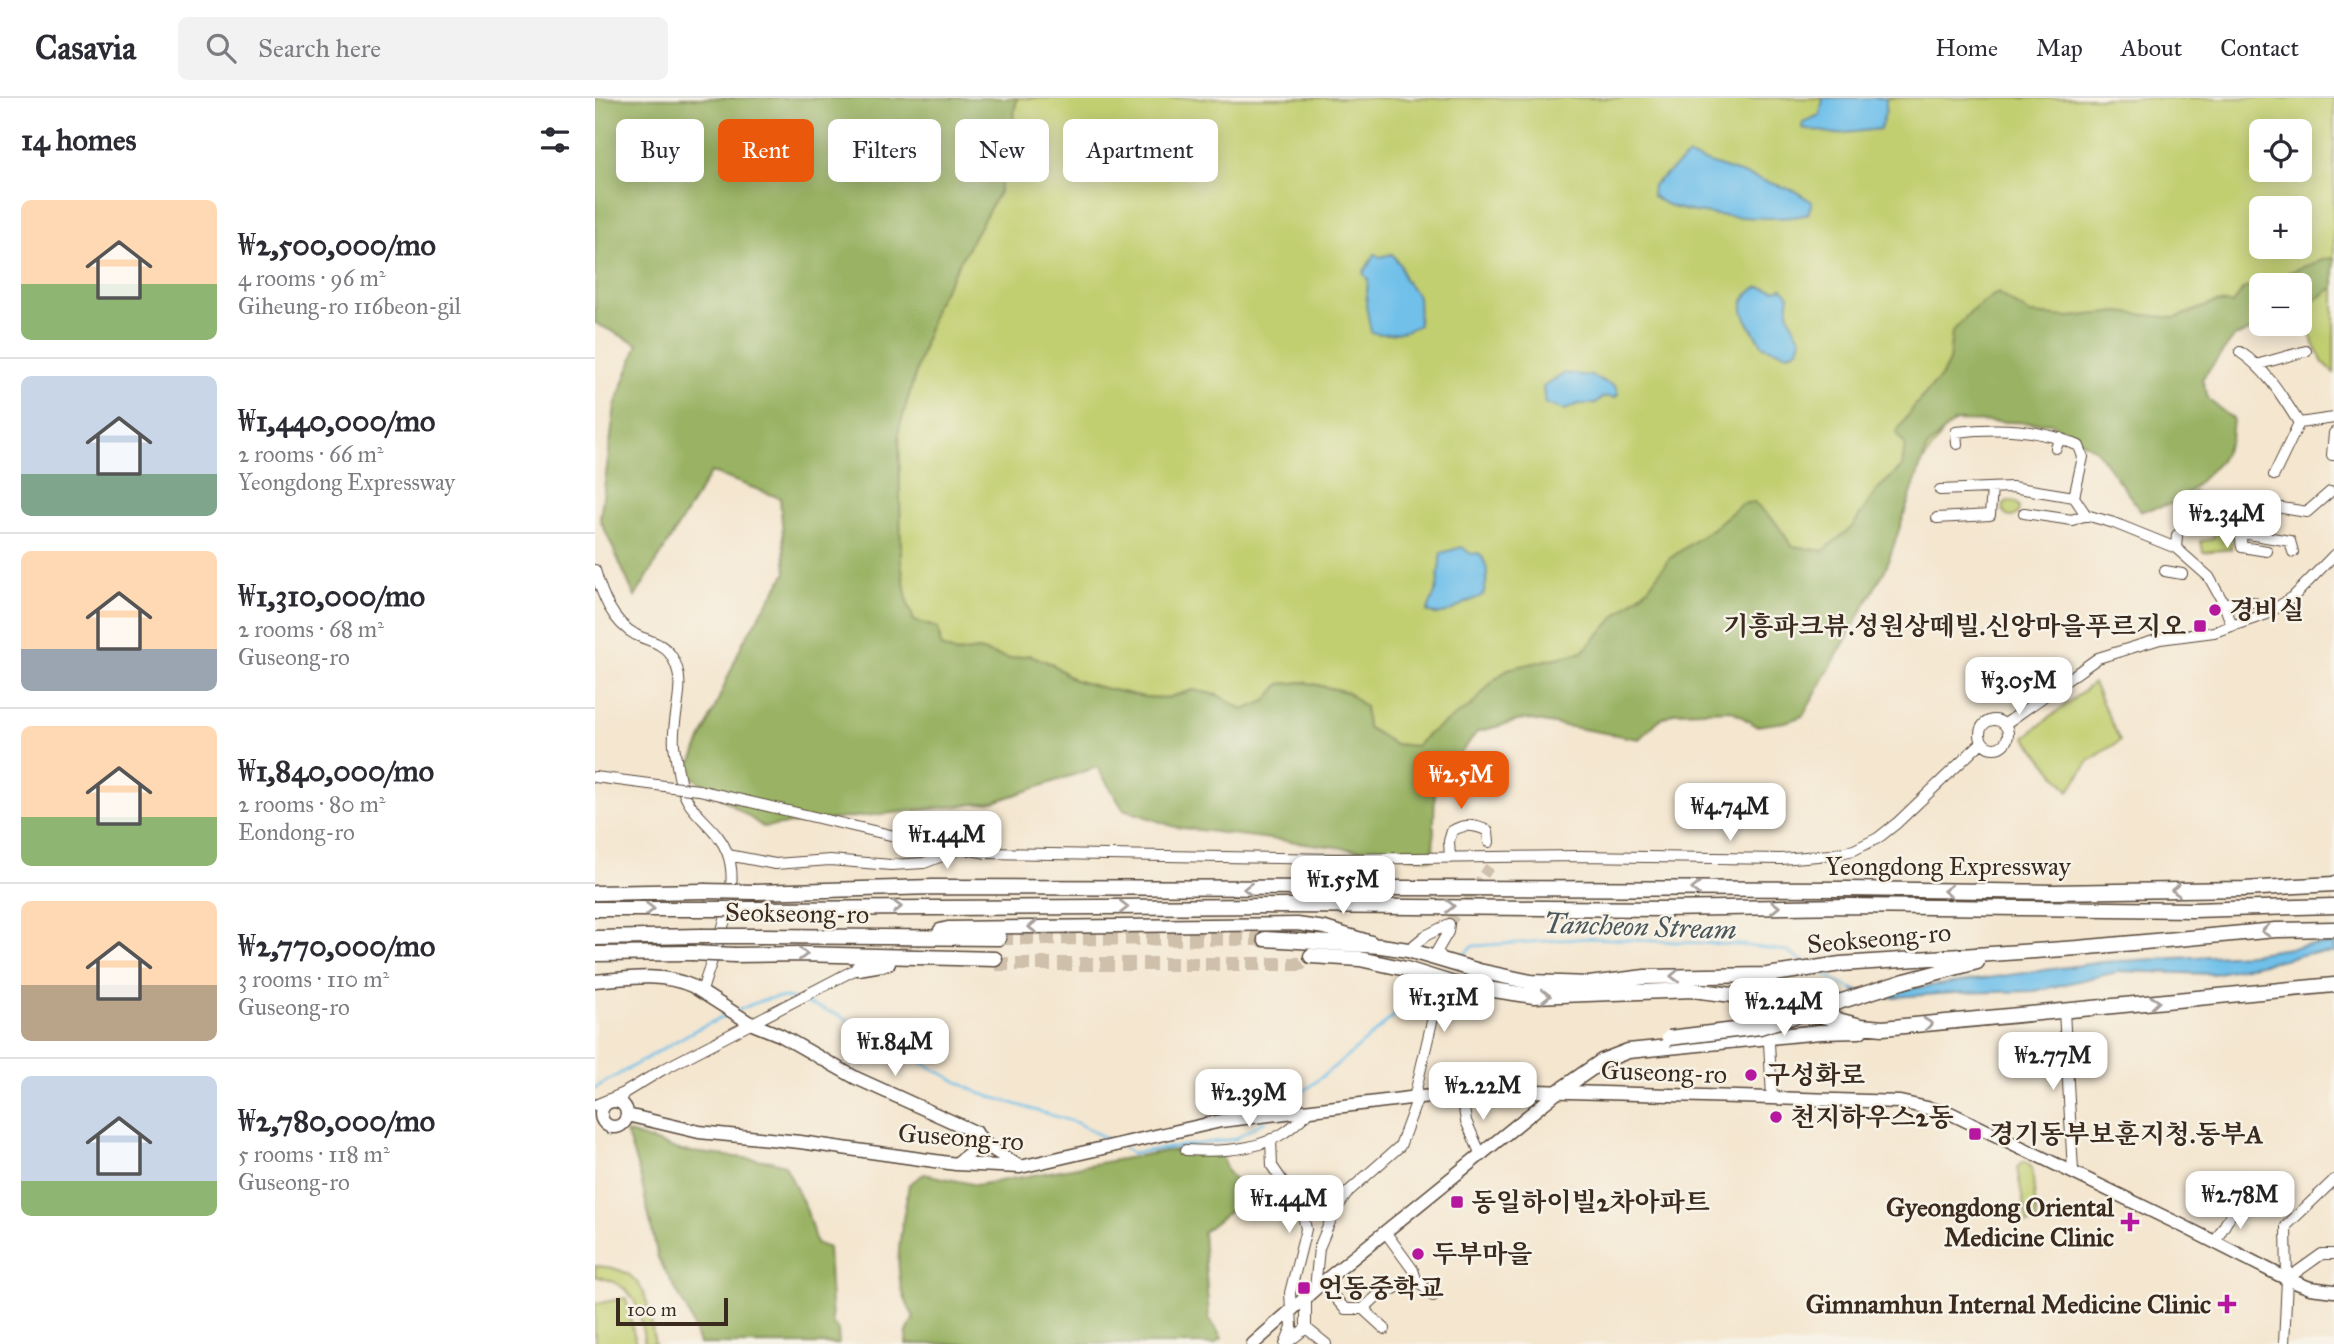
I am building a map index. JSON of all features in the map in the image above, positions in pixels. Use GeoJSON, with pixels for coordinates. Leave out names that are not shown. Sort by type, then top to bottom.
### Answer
{"type":"FeatureCollection","features":[{"type":"Feature","properties":{"kind":"highway","name":"Yeongdong Expressway"},"geometry":{"type":"LineString","coordinates":[[595,893],[947,887],[2052,892],[2244,889],[2334,884]]}},
{"type":"Feature","properties":{"kind":"highway","name":"Yeongdong Expressway"},"geometry":{"type":"LineString","coordinates":[[595,909],[1304,906],[1662,909],[1849,906],[2193,910],[2334,906]]}},
{"type":"Feature","properties":{"kind":"highway","name":"Seokseong-ro"},"geometry":{"type":"LineString","coordinates":[[1265,939],[1381,946],[1412,951],[1472,969],[1531,982],[1589,984],[1646,977],[1767,975],[1841,964],[2078,948],[2276,930],[2334,929]]}},
{"type":"Feature","properties":{"kind":"highway","name":"Seokseong-ro"},"geometry":{"type":"LineString","coordinates":[[595,938],[762,936],[999,939]]}},
{"type":"Feature","properties":{"kind":"highway"},"geometry":{"type":"LineString","coordinates":[[1559,1091],[1587,1062],[1608,1048],[1635,1041],[1760,1027],[1960,965],[1998,959],[2042,957],[2078,948]]}},
{"type":"Feature","properties":{"kind":"highway","name":"Seokseong-ro"},"geometry":{"type":"LineString","coordinates":[[595,954],[799,954],[995,961],[886,963],[858,968]]}},
{"type":"Feature","properties":{"kind":"highway"},"geometry":{"type":"LineString","coordinates":[[1311,956],[1360,959],[1406,969],[1454,984],[1534,996],[1693,990],[1748,997],[1861,1026],[1883,1028]]}},
{"type":"Feature","properties":{"kind":"highway"},"geometry":{"type":"LineString","coordinates":[[1767,975],[1762,990],[1794,1010]]}},
{"type":"Feature","properties":{"kind":"highway"},"geometry":{"type":"LineString","coordinates":[[1559,1091],[1602,1061],[1628,1051],[2334,985]]}},
{"type":"Feature","properties":{"kind":"main road"},"geometry":{"type":"LineString","coordinates":[[940,930],[1297,924],[1325,928],[1381,946]]}},
{"type":"Feature","properties":{"kind":"main road"},"geometry":{"type":"LineString","coordinates":[[595,981],[639,977],[682,981],[745,1019],[780,1035],[856,1079],[975,1132],[989,1147],[1020,1167]]}},
{"type":"Feature","properties":{"kind":"main road"},"geometry":{"type":"LineString","coordinates":[[1253,1344],[1314,1290],[1559,1091]]}},
{"type":"Feature","properties":{"kind":"main road","name":"Guseong-ro"},"geometry":{"type":"LineString","coordinates":[[627,1115],[699,1132],[800,1142],[955,1164],[1020,1167],[1175,1130],[1257,1116],[1416,1098],[1559,1091],[1900,1102],[1950,1113],[2073,1171],[2287,1279],[2334,1291]]}},
{"type":"Feature","properties":{"kind":"main road"},"geometry":{"type":"LineString","coordinates":[[622,1098],[627,1115],[623,1124],[615,1127],[598,1119],[603,1106],[622,1098]]}},
{"type":"Feature","properties":{"kind":"main road"},"geometry":{"type":"LineString","coordinates":[[955,1164],[976,1148],[979,1139],[975,1132]]}},
{"type":"Feature","properties":{"kind":"street"},"geometry":{"type":"LineString","coordinates":[[2256,365],[2306,351]]}},
{"type":"Feature","properties":{"kind":"street"},"geometry":{"type":"LineString","coordinates":[[2240,352],[2274,383],[2299,423]]}},
{"type":"Feature","properties":{"kind":"street"},"geometry":{"type":"LineString","coordinates":[[2299,423],[2334,418]]}},
{"type":"Feature","properties":{"kind":"street"},"geometry":{"type":"LineString","coordinates":[[2274,475],[2299,423]]}},
{"type":"Feature","properties":{"kind":"street"},"geometry":{"type":"LineString","coordinates":[[1957,444],[1956,432],[1998,429],[2079,446],[2083,457],[2074,497]]}},
{"type":"Feature","properties":{"kind":"street"},"geometry":{"type":"LineString","coordinates":[[2334,433],[2334,455]]}},
{"type":"Feature","properties":{"kind":"street"},"geometry":{"type":"LineString","coordinates":[[1940,490],[2013,487],[2074,497],[2086,514],[2176,548],[2205,571],[2224,603],[2232,626]]}},
{"type":"Feature","properties":{"kind":"street"},"geometry":{"type":"LineString","coordinates":[[1937,517],[1990,515],[1991,488]]}},
{"type":"Feature","properties":{"kind":"street"},"geometry":{"type":"LineString","coordinates":[[2282,508],[2307,512],[2330,492]]}},
{"type":"Feature","properties":{"kind":"street"},"geometry":{"type":"LineString","coordinates":[[2243,502],[2245,511],[2242,547],[2267,551]]}},
{"type":"Feature","properties":{"kind":"street"},"geometry":{"type":"LineString","coordinates":[[2024,513],[2072,520],[2086,514]]}},
{"type":"Feature","properties":{"kind":"street"},"geometry":{"type":"LineString","coordinates":[[2242,533],[2290,541],[2293,552]]}},
{"type":"Feature","properties":{"kind":"street"},"geometry":{"type":"LineString","coordinates":[[2176,548],[2177,535]]}},
{"type":"Feature","properties":{"kind":"street"},"geometry":{"type":"LineString","coordinates":[[2005,724],[2098,658],[2160,639],[2214,632],[2267,614],[2293,597],[2334,555]]}},
{"type":"Feature","properties":{"kind":"street"},"geometry":{"type":"LineString","coordinates":[[595,570],[601,591],[617,622],[663,647],[676,665],[679,680],[674,742],[682,787],[691,807],[709,825],[728,855],[731,883],[726,915],[702,991]]}},
{"type":"Feature","properties":{"kind":"street"},"geometry":{"type":"LineString","coordinates":[[2165,571],[2182,574]]}},
{"type":"Feature","properties":{"kind":"street"},"geometry":{"type":"LineString","coordinates":[[2224,603],[2253,602]]}},
{"type":"Feature","properties":{"kind":"street"},"geometry":{"type":"LineString","coordinates":[[1993,719],[2005,724],[2009,733],[2004,745],[1990,748],[1982,742],[1980,733],[1984,724],[1993,719]]}},
{"type":"Feature","properties":{"kind":"street"},"geometry":{"type":"LineString","coordinates":[[595,777],[699,790],[926,842],[987,853],[1049,856],[1581,856],[1781,859],[1831,855],[1854,850],[1887,830],[1982,742]]}},
{"type":"Feature","properties":{"kind":"street"},"geometry":{"type":"LineString","coordinates":[[1450,858],[1449,841],[1452,831],[1460,826],[1469,825],[1488,831],[1489,842]]}},
{"type":"Feature","properties":{"kind":"street"},"geometry":{"type":"LineString","coordinates":[[925,863],[935,856],[934,849],[926,842]]}},
{"type":"Feature","properties":{"kind":"street"},"geometry":{"type":"LineString","coordinates":[[728,855],[775,864],[829,860],[891,865],[925,863],[960,848]]}},
{"type":"Feature","properties":{"kind":"street"},"geometry":{"type":"LineString","coordinates":[[1412,951],[1425,936],[1449,923],[1448,932],[1437,951],[1441,956]]}},
{"type":"Feature","properties":{"kind":"street"},"geometry":{"type":"LineString","coordinates":[[595,1105],[622,1098],[745,1019],[777,1009],[858,968]]}},
{"type":"Feature","properties":{"kind":"street"},"geometry":{"type":"LineString","coordinates":[[1285,1344],[1306,1328],[1319,1248],[1334,1212],[1349,1191],[1400,1146],[1416,1098],[1437,1000],[1464,997],[1469,987]]}},
{"type":"Feature","properties":{"kind":"street"},"geometry":{"type":"LineString","coordinates":[[1748,997],[1764,1016],[1772,1097]]}},
{"type":"Feature","properties":{"kind":"street"},"geometry":{"type":"LineString","coordinates":[[2064,1011],[2073,1171]]}},
{"type":"Feature","properties":{"kind":"street"},"geometry":{"type":"LineString","coordinates":[[1462,1096],[1465,1121],[1481,1155]]}},
{"type":"Feature","properties":{"kind":"street"},"geometry":{"type":"LineString","coordinates":[[1186,1150],[1221,1153],[1271,1139],[1282,1134],[1312,1110]]}},
{"type":"Feature","properties":{"kind":"street"},"geometry":{"type":"LineString","coordinates":[[1271,1139],[1272,1166],[1302,1210],[1306,1229],[1290,1293],[1292,1327],[1285,1344]]}},
{"type":"Feature","properties":{"kind":"street"},"geometry":{"type":"LineString","coordinates":[[2284,1344],[2286,1226],[2334,1180]]}},
{"type":"Feature","properties":{"kind":"street"},"geometry":{"type":"LineString","coordinates":[[2215,1242],[2237,1205]]}},
{"type":"Feature","properties":{"kind":"street"},"geometry":{"type":"LineString","coordinates":[[1386,1233],[1413,1269],[1416,1279],[1433,1296]]}},
{"type":"Feature","properties":{"kind":"street"},"geometry":{"type":"LineString","coordinates":[[2287,1279],[2322,1254],[2334,1254]]}},
{"type":"Feature","properties":{"kind":"street"},"geometry":{"type":"LineString","coordinates":[[1363,1309],[1375,1297],[1416,1279]]}},
{"type":"Feature","properties":{"kind":"street"},"geometry":{"type":"LineString","coordinates":[[1314,1290],[1345,1309],[1363,1309],[1385,1329]]}},
{"type":"Feature","properties":{"kind":"street"},"geometry":{"type":"LineString","coordinates":[[1306,1328],[1326,1344]]}},
{"type":"Feature","properties":{"kind":"green space"},"geometry":{"type":"Polygon","coordinates":[[[595,98],[1017,98],[1013,119],[955,119],[955,182],[1001,182],[999,192],[936,304],[899,429],[901,562],[907,601],[914,621],[938,628],[941,647],[957,653],[978,650],[1010,659],[1029,655],[1052,664],[1074,680],[1144,697],[1167,698],[1193,690],[1217,695],[1244,710],[1266,701],[1280,684],[1304,682],[1347,692],[1365,707],[1367,727],[1394,744],[1416,746],[1428,734],[1472,705],[1492,682],[1508,669],[1582,652],[1618,614],[1648,588],[1669,559],[1742,504],[1754,502],[1776,523],[1792,546],[1823,551],[1852,527],[1877,490],[1902,467],[1905,445],[1896,433],[1916,404],[1940,378],[1949,361],[1952,332],[1975,308],[1997,293],[2030,314],[2070,317],[2118,312],[2175,318],[2217,302],[2233,304],[2243,289],[2249,287],[2249,331],[2234,337],[2202,379],[2209,400],[2233,419],[2231,439],[2220,461],[2179,502],[2141,511],[2096,450],[2050,423],[1955,421],[1927,447],[1886,568],[1803,716],[1785,722],[1756,726],[1731,710],[1675,712],[1659,720],[1639,739],[1525,719],[1477,732],[1435,786],[1433,859],[1175,827],[1123,809],[1097,767],[994,802],[763,827],[687,773],[743,642],[786,573],[780,498],[711,472],[635,597],[600,519],[615,406],[638,344],[595,323],[595,98]]]}},
{"type":"Feature","properties":{"kind":"green space"},"geometry":{"type":"Polygon","coordinates":[[[1017,98],[2334,98],[2334,272],[2312,276],[2312,273],[2249,273],[2249,305],[2172,334],[2018,322],[1868,543],[1541,694],[1428,734],[1416,746],[1394,744],[1367,727],[1365,707],[1347,692],[1304,682],[1280,684],[1266,701],[1244,710],[1217,695],[1193,690],[1167,698],[1144,697],[1099,687],[1074,680],[1052,664],[1029,655],[1010,659],[978,650],[957,653],[941,647],[938,628],[914,621],[907,601],[901,562],[899,429],[936,304],[999,191],[1001,182],[1049,182],[1049,119],[1013,119],[1017,98]]]}},
{"type":"Feature","properties":{"kind":"green space"},"geometry":{"type":"Polygon","coordinates":[[[2334,258],[2334,287],[2312,303],[2312,273],[2287,273],[2334,258]]]}},
{"type":"Feature","properties":{"kind":"green space"},"geometry":{"type":"Polygon","coordinates":[[[2334,287],[2334,373],[2323,363],[2311,336],[2312,302],[2334,287]]]}},
{"type":"Feature","properties":{"kind":"green space"},"geometry":{"type":"Polygon","coordinates":[[[2194,492],[2207,496],[2204,517],[2196,516],[2196,508],[2187,506],[2189,496],[2194,492]]]}},
{"type":"Feature","properties":{"kind":"green space"},"geometry":{"type":"Polygon","coordinates":[[[2011,501],[2017,503],[2017,515],[2011,517],[2005,515],[2003,509],[2005,503],[2011,501]]]}},
{"type":"Feature","properties":{"kind":"green space"},"geometry":{"type":"Polygon","coordinates":[[[2215,529],[2233,531],[2231,549],[2203,552],[2201,541],[2213,539],[2215,529]]]}},
{"type":"Feature","properties":{"kind":"green space"},"geometry":{"type":"Polygon","coordinates":[[[2093,683],[2120,741],[2089,761],[2069,791],[2025,737],[2093,683]]]}},
{"type":"Feature","properties":{"kind":"green space"},"geometry":{"type":"Polygon","coordinates":[[[626,1132],[682,1151],[785,1165],[807,1211],[816,1243],[828,1248],[832,1322],[838,1330],[839,1344],[699,1344],[688,1312],[658,1258],[640,1175],[626,1132]]]}},
{"type":"Feature","properties":{"kind":"green space"},"geometry":{"type":"Polygon","coordinates":[[[1166,1151],[1221,1153],[1227,1171],[1248,1197],[1203,1232],[1209,1318],[1222,1338],[1215,1344],[906,1344],[907,1332],[914,1317],[901,1285],[899,1252],[909,1184],[924,1174],[977,1185],[1166,1151]]]}},
{"type":"Feature","properties":{"kind":"green space"},"geometry":{"type":"Polygon","coordinates":[[[2022,1162],[2032,1168],[2037,1222],[2027,1224],[2017,1168],[2022,1162]]]}},
{"type":"Feature","properties":{"kind":"green space"},"geometry":{"type":"Polygon","coordinates":[[[595,1266],[612,1268],[635,1280],[646,1301],[655,1344],[645,1344],[637,1308],[628,1292],[609,1280],[595,1276],[595,1266]]]}},
{"type":"Feature","properties":{"kind":"green space"},"geometry":{"type":"Polygon","coordinates":[[[626,1298],[636,1344],[595,1344],[595,1304],[626,1298]]]}},
{"type":"Feature","properties":{"kind":"water"},"geometry":{"type":"Polygon","coordinates":[[[1823,98],[1886,98],[1886,110],[1880,129],[1835,134],[1802,128],[1803,122],[1820,115],[1823,98]]]}},
{"type":"Feature","properties":{"kind":"water"},"geometry":{"type":"Polygon","coordinates":[[[1688,156],[1795,191],[1812,202],[1808,214],[1780,218],[1742,217],[1688,211],[1663,203],[1652,195],[1653,185],[1688,156]]]}},
{"type":"Feature","properties":{"kind":"water"},"geometry":{"type":"Polygon","coordinates":[[[1375,254],[1380,257],[1392,254],[1400,265],[1404,279],[1418,296],[1419,325],[1396,333],[1371,332],[1366,306],[1368,280],[1363,273],[1375,254]]]}},
{"type":"Feature","properties":{"kind":"water"},"geometry":{"type":"Polygon","coordinates":[[[1759,287],[1775,290],[1783,288],[1789,296],[1789,313],[1801,339],[1798,349],[1788,354],[1763,346],[1752,330],[1744,314],[1744,299],[1759,287]]]}},
{"type":"Feature","properties":{"kind":"water"},"geometry":{"type":"Polygon","coordinates":[[[1565,373],[1591,376],[1615,386],[1618,394],[1615,398],[1604,397],[1596,404],[1578,404],[1565,410],[1545,404],[1543,387],[1565,373]]]}},
{"type":"Feature","properties":{"kind":"water"},"geometry":{"type":"Polygon","coordinates":[[[1462,547],[1471,554],[1479,553],[1485,563],[1487,578],[1483,595],[1445,613],[1427,612],[1437,588],[1441,553],[1462,547]]]}},
{"type":"Feature","properties":{"kind":"water"},"geometry":{"type":"Polygon","coordinates":[[[2334,944],[2334,953],[2311,953],[2213,974],[2121,971],[2035,991],[1863,999],[1851,989],[1872,994],[2103,962],[2250,954],[2334,944]]]}},
{"type":"Feature","properties":{"kind":"waterway","name":"Tancheon Stream"},"geometry":{"type":"LineString","coordinates":[[1459,959],[1473,946],[1589,938],[1741,945],[1786,951],[1807,964]]}},
{"type":"Feature","properties":{"kind":"waterway","name":"Tancheon Stream"},"geometry":{"type":"LineString","coordinates":[[1822,973],[1853,990]]}},
{"type":"Feature","properties":{"kind":"waterway","name":"Tancheon Stream"},"geometry":{"type":"LineString","coordinates":[[1283,1108],[1355,1050],[1433,981]]}},
{"type":"Feature","properties":{"kind":"waterway","name":"Tancheon Stream"},"geometry":{"type":"LineString","coordinates":[[739,1010],[772,998],[793,999]]}},
{"type":"Feature","properties":{"kind":"waterway","name":"Tancheon Stream"},"geometry":{"type":"LineString","coordinates":[[799,1001],[839,1015],[979,1093],[1077,1123],[1111,1141]]}},
{"type":"Feature","properties":{"kind":"waterway","name":"Tancheon Stream"},"geometry":{"type":"LineString","coordinates":[[595,1088],[697,1029],[730,1014]]}},
{"type":"Feature","properties":{"kind":"waterway","name":"Tancheon Stream"},"geometry":{"type":"LineString","coordinates":[[1123,1148],[1132,1153],[1235,1139],[1266,1120]]}},
{"type":"Feature","properties":{"kind":"tunnel"},"geometry":{"type":"LineString","coordinates":[[1449,924],[1491,865],[1489,842]]}},
{"type":"Feature","properties":{"kind":"tunnel"},"geometry":{"type":"LineString","coordinates":[[883,956],[924,938]]}},
{"type":"Feature","properties":{"kind":"tunnel"},"geometry":{"type":"LineString","coordinates":[[999,938],[1265,939]]}},
{"type":"Feature","properties":{"kind":"tunnel"},"geometry":{"type":"LineString","coordinates":[[995,964],[1300,964],[1311,956]]}},
{"type":"Feature","properties":{"kind":"place","name":"경비실"},"geometry":{"type":"Point","coordinates":[2215,610]}},
{"type":"Feature","properties":{"kind":"place","name":"기흥파크뷰.성원상떼빌.신앙마을푸르지오"},"geometry":{"type":"Point","coordinates":[2200,626]}},
{"type":"Feature","properties":{"kind":"place","name":"구성화로"},"geometry":{"type":"Point","coordinates":[1751,1075]}},
{"type":"Feature","properties":{"kind":"place","name":"천지하우스2동"},"geometry":{"type":"Point","coordinates":[1776,1117]}},
{"type":"Feature","properties":{"kind":"place","name":"경기동부보훈지청.동부A"},"geometry":{"type":"Point","coordinates":[1975,1134]}},
{"type":"Feature","properties":{"kind":"place","name":"동일하이빌2차아파트"},"geometry":{"type":"Point","coordinates":[1457,1202]}},
{"type":"Feature","properties":{"kind":"place","name":"Gyeongdong Oriental Medicine Clinic"},"geometry":{"type":"Point","coordinates":[2130,1222]}},
{"type":"Feature","properties":{"kind":"place","name":"두부마을"},"geometry":{"type":"Point","coordinates":[1418,1254]}},
{"type":"Feature","properties":{"kind":"place","name":"언동중학교"},"geometry":{"type":"Point","coordinates":[1304,1288]}},
{"type":"Feature","properties":{"kind":"place","name":"Gimnamhun Internal Medicine Clinic"},"geometry":{"type":"Point","coordinates":[2227,1304]}}]}
